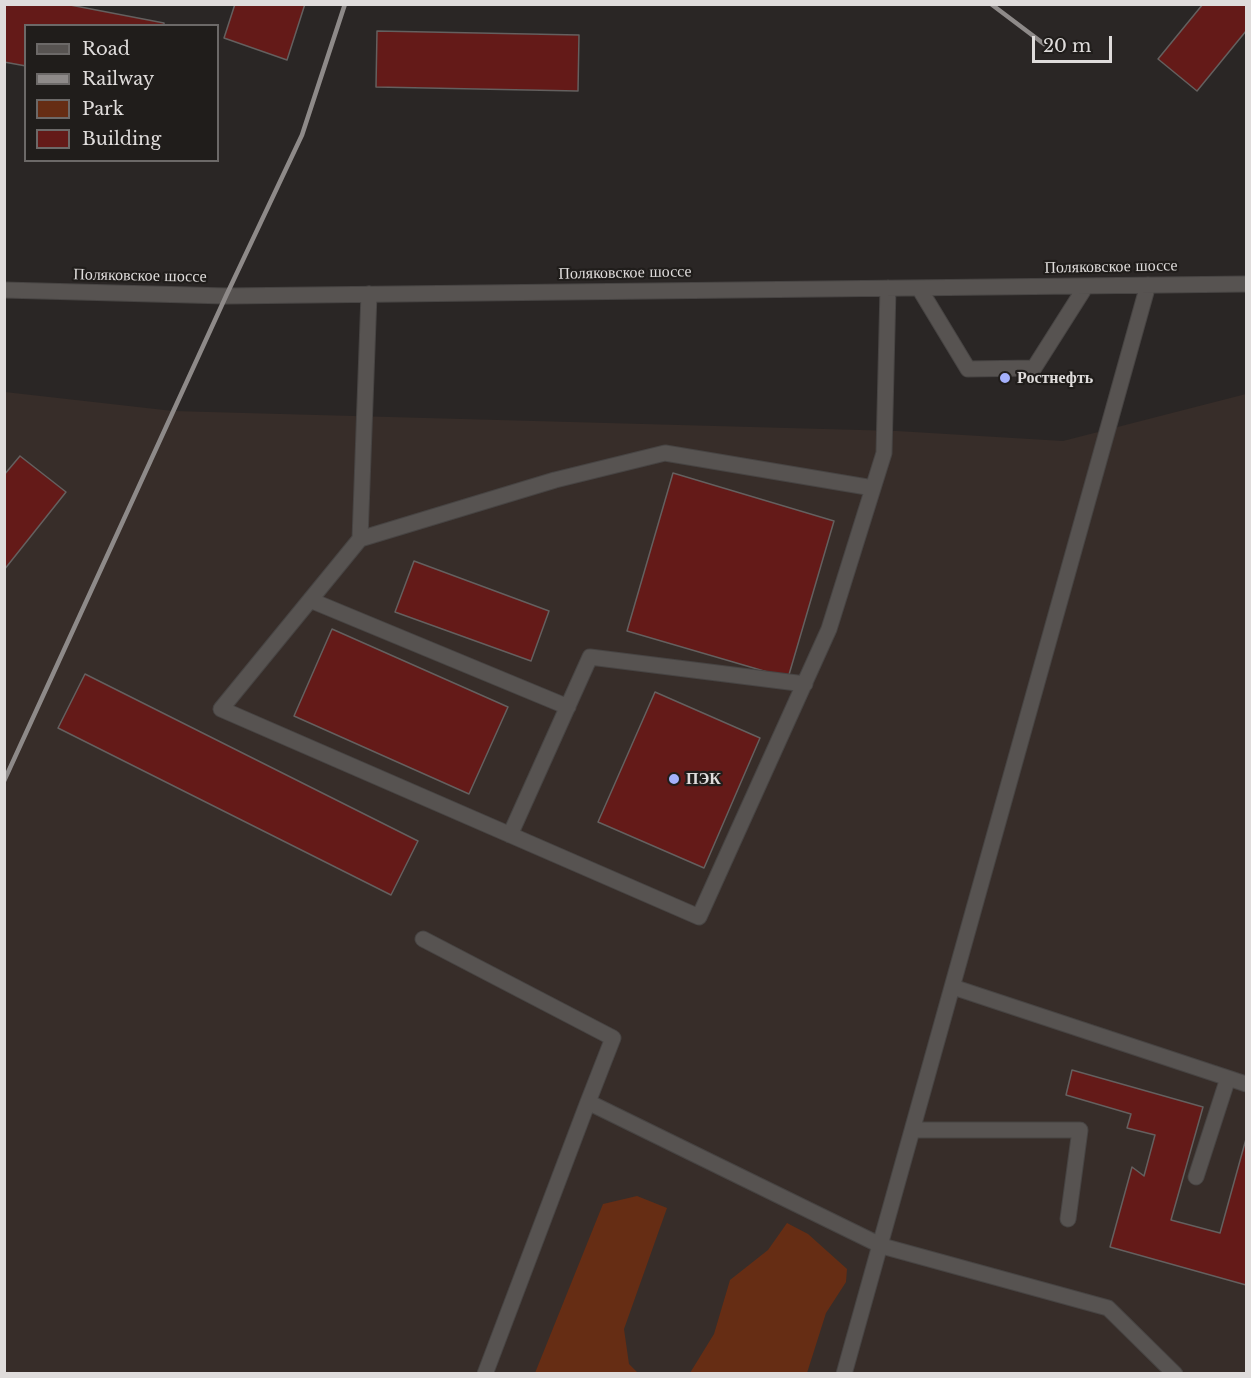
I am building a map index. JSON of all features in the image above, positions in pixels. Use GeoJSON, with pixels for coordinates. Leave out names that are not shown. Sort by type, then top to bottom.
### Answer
{"type":"FeatureCollection","features":[{"type":"Feature","properties":{"kind":"street","name":"Поляковское шоссе"},"geometry":{"type":"LineString","coordinates":[[4,290],[226,296],[1246,284]]}},
{"type":"Feature","properties":{"kind":"street"},"geometry":{"type":"LineString","coordinates":[[844,1374],[882,1246],[1148,285]]}},
{"type":"Feature","properties":{"kind":"street"},"geometry":{"type":"LineString","coordinates":[[919,288],[968,369],[1034,369],[1086,286]]}},
{"type":"Feature","properties":{"kind":"street"},"geometry":{"type":"LineString","coordinates":[[873,488],[665,453],[555,480],[360,539],[221,709],[699,917],[830,629],[884,453],[888,288]]}},
{"type":"Feature","properties":{"kind":"street"},"geometry":{"type":"LineString","coordinates":[[360,539],[369,294]]}},
{"type":"Feature","properties":{"kind":"street"},"geometry":{"type":"LineString","coordinates":[[310,600],[567,706]]}},
{"type":"Feature","properties":{"kind":"street"},"geometry":{"type":"LineString","coordinates":[[510,835],[590,657],[804,684]]}},
{"type":"Feature","properties":{"kind":"street"},"geometry":{"type":"LineString","coordinates":[[423,939],[613,1038],[485,1374]]}},
{"type":"Feature","properties":{"kind":"street"},"geometry":{"type":"LineString","coordinates":[[953,987],[1246,1084]]}},
{"type":"Feature","properties":{"kind":"street"},"geometry":{"type":"LineString","coordinates":[[1196,1177],[1228,1078]]}},
{"type":"Feature","properties":{"kind":"street"},"geometry":{"type":"LineString","coordinates":[[588,1102],[882,1246],[1108,1308],[1175,1374]]}},
{"type":"Feature","properties":{"kind":"street"},"geometry":{"type":"LineString","coordinates":[[914,1130],[1080,1130],[1068,1219]]}},
{"type":"Feature","properties":{"kind":"shaded area"},"geometry":{"type":"Polygon","coordinates":[[[5,392],[173,411],[897,431],[1063,441],[1246,394],[1246,1373],[5,1374],[5,392]]]}},
{"type":"Feature","properties":{"kind":"green space"},"geometry":{"type":"Polygon","coordinates":[[[637,1196],[667,1208],[624,1329],[629,1364],[638,1373],[535,1373],[603,1204],[637,1196]]]}},
{"type":"Feature","properties":{"kind":"green space"},"geometry":{"type":"Polygon","coordinates":[[[787,1223],[808,1234],[847,1269],[846,1282],[826,1313],[807,1373],[690,1373],[714,1334],[730,1280],[768,1250],[787,1223]]]}},
{"type":"Feature","properties":{"kind":"building"},"geometry":{"type":"Polygon","coordinates":[[[4,4],[65,4],[164,23],[24,24],[24,66],[4,62],[4,4]]]}},
{"type":"Feature","properties":{"kind":"building"},"geometry":{"type":"Polygon","coordinates":[[[235,4],[305,4],[287,60],[224,38],[235,4]]]}},
{"type":"Feature","properties":{"kind":"building"},"geometry":{"type":"Polygon","coordinates":[[[1203,4],[1246,4],[1246,31],[1197,91],[1158,59],[1203,4]]]}},
{"type":"Feature","properties":{"kind":"building"},"geometry":{"type":"Polygon","coordinates":[[[377,31],[579,35],[578,91],[376,87],[377,31]]]}},
{"type":"Feature","properties":{"kind":"building"},"geometry":{"type":"Polygon","coordinates":[[[20,456],[66,492],[4,570],[4,475],[20,456]]]}},
{"type":"Feature","properties":{"kind":"building"},"geometry":{"type":"Polygon","coordinates":[[[673,473],[834,521],[788,678],[627,631],[673,473]]]}},
{"type":"Feature","properties":{"kind":"building"},"geometry":{"type":"Polygon","coordinates":[[[414,561],[549,611],[531,661],[395,612],[414,561]]]}},
{"type":"Feature","properties":{"kind":"building"},"geometry":{"type":"Polygon","coordinates":[[[332,629],[508,707],[469,794],[294,716],[332,629]]]}},
{"type":"Feature","properties":{"kind":"building"},"geometry":{"type":"Polygon","coordinates":[[[85,674],[418,841],[391,895],[58,728],[85,674]]]}},
{"type":"Feature","properties":{"kind":"building"},"geometry":{"type":"Polygon","coordinates":[[[655,692],[760,738],[704,868],[598,822],[655,692]]]}},
{"type":"Feature","properties":{"kind":"building"},"geometry":{"type":"Polygon","coordinates":[[[1072,1070],[1203,1107],[1171,1220],[1220,1233],[1246,1139],[1246,1285],[1110,1247],[1132,1167],[1144,1176],[1155,1135],[1127,1128],[1131,1114],[1066,1095],[1072,1070]]]}},
{"type":"Feature","properties":{"kind":"railway"},"geometry":{"type":"LineString","coordinates":[[4,781],[302,135],[345,4]]}},
{"type":"Feature","properties":{"kind":"railway"},"geometry":{"type":"LineString","coordinates":[[991,4],[1044,44]]}},
{"type":"Feature","properties":{"kind":"place","name":"Ростнефть"},"geometry":{"type":"Point","coordinates":[1005,378]}},
{"type":"Feature","properties":{"kind":"place","name":"ПЭК"},"geometry":{"type":"Point","coordinates":[674,779]}}]}
